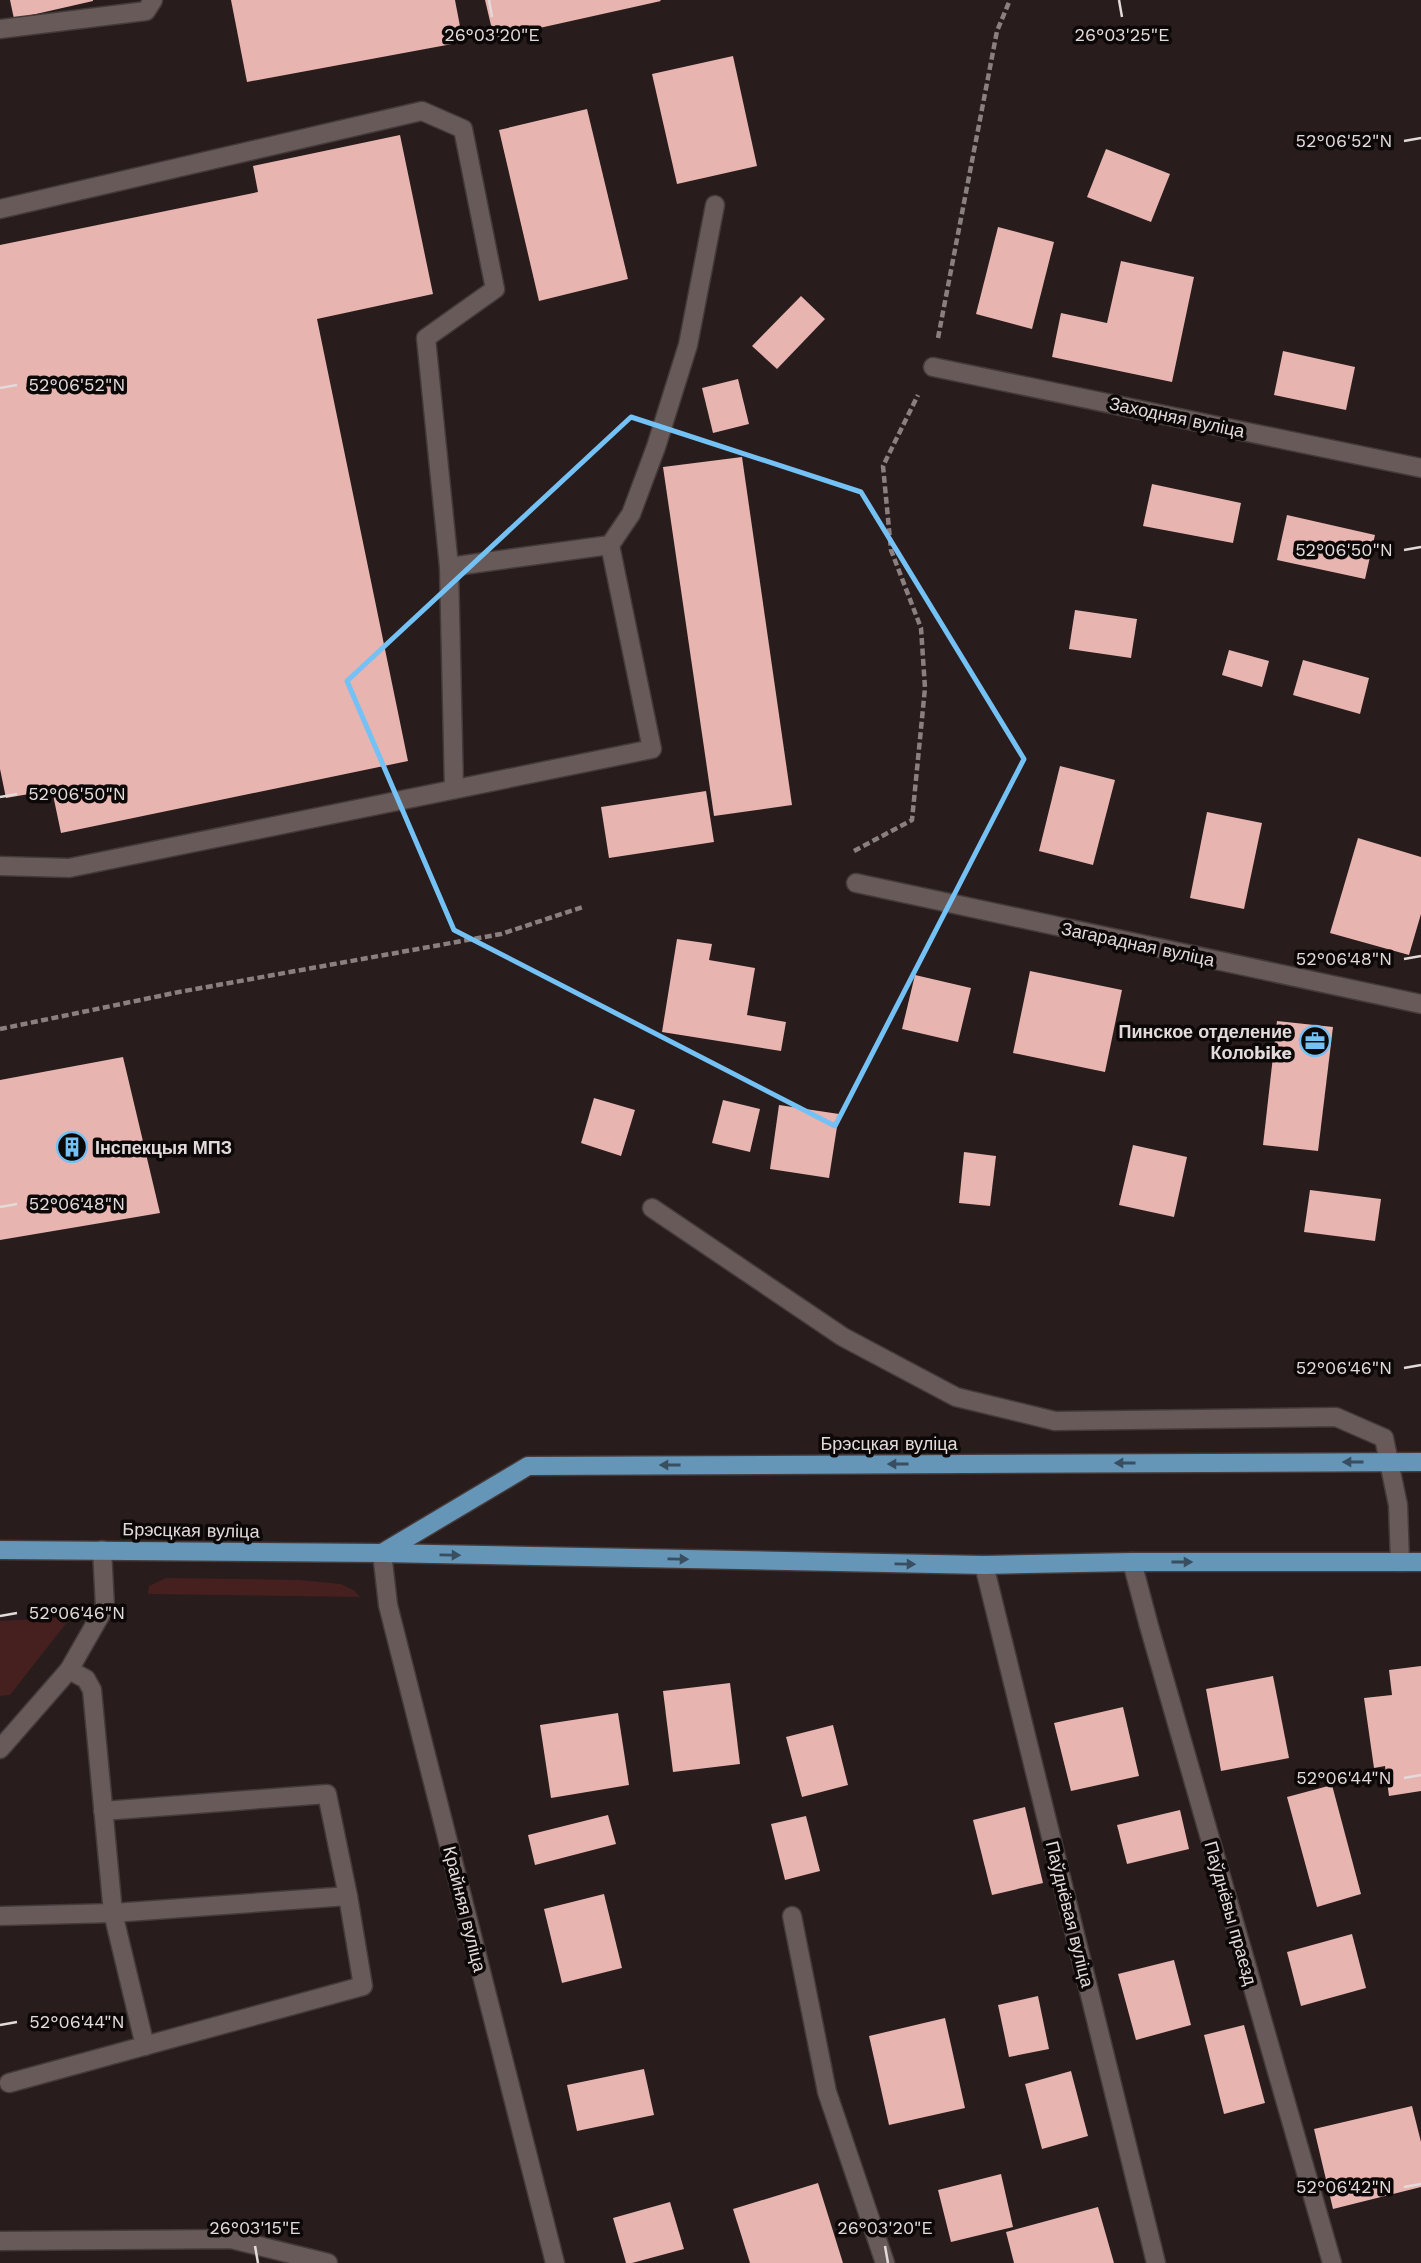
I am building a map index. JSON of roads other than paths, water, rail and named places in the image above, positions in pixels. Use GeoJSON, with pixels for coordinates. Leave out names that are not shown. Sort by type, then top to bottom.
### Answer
{"type":"FeatureCollection","features":[{"type":"Feature","properties":{"kind":"main road","name":"Брэсцкая вуліца"},"geometry":{"type":"LineString","coordinates":[[382,1553],[528,1466],[1421,1462]]}},
{"type":"Feature","properties":{"kind":"main road","name":"Брэсцкая вуліца"},"geometry":{"type":"LineString","coordinates":[[0,1550],[382,1553],[984,1565],[1421,1562]]}},
{"type":"Feature","properties":{"kind":"street"},"geometry":{"type":"LineString","coordinates":[[0,29],[146,11],[153,0]]}},
{"type":"Feature","properties":{"kind":"street"},"geometry":{"type":"LineString","coordinates":[[0,209],[422,111],[463,129],[495,289],[426,338],[449,567],[454,789]]}},
{"type":"Feature","properties":{"kind":"street"},"geometry":{"type":"LineString","coordinates":[[0,866],[69,868],[652,748],[610,545],[631,514],[660,435],[688,345],[715,205]]}},
{"type":"Feature","properties":{"kind":"street","name":"Заходняя вуліца"},"geometry":{"type":"LineString","coordinates":[[933,367],[1421,468]]}},
{"type":"Feature","properties":{"kind":"street"},"geometry":{"type":"LineString","coordinates":[[449,567],[610,545]]}},
{"type":"Feature","properties":{"kind":"street","name":"Загарадная вуліца"},"geometry":{"type":"LineString","coordinates":[[856,883],[1421,1004]]}},
{"type":"Feature","properties":{"kind":"street"},"geometry":{"type":"LineString","coordinates":[[652,1208],[844,1337],[956,1397],[1055,1421],[1336,1417],[1384,1438],[1398,1505],[1400,1562]]}},
{"type":"Feature","properties":{"kind":"street"},"geometry":{"type":"LineString","coordinates":[[0,1749],[69,1670],[105,1607],[102,1550]]}},
{"type":"Feature","properties":{"kind":"street","name":"Крайняя вуліца"},"geometry":{"type":"LineString","coordinates":[[382,1553],[388,1605],[555,2263]]}},
{"type":"Feature","properties":{"kind":"street","name":"Паўднёвы праезд"},"geometry":{"type":"LineString","coordinates":[[1132,1562],[1332,2263]]}},
{"type":"Feature","properties":{"kind":"street","name":"Паўднёвая вуліца"},"geometry":{"type":"LineString","coordinates":[[984,1565],[1156,2263]]}},
{"type":"Feature","properties":{"kind":"street"},"geometry":{"type":"LineString","coordinates":[[69,1670],[86,1679],[92,1690],[113,1913],[145,2046]]}},
{"type":"Feature","properties":{"kind":"street"},"geometry":{"type":"LineString","coordinates":[[9,2083],[363,1986],[327,1794],[103,1811]]}},
{"type":"Feature","properties":{"kind":"street"},"geometry":{"type":"LineString","coordinates":[[0,1916],[113,1913],[348,1896]]}},
{"type":"Feature","properties":{"kind":"street"},"geometry":{"type":"LineString","coordinates":[[792,1916],[827,2092],[885,2263]]}},
{"type":"Feature","properties":{"kind":"street"},"geometry":{"type":"LineString","coordinates":[[0,2241],[231,2239],[328,2263]]}},
{"type":"Feature","properties":{"kind":"place","name":"Пинское отделение Колоbike"},"geometry":{"type":"Point","coordinates":[1315,1041]}},
{"type":"Feature","properties":{"kind":"place","name":"Інспекцыя МПЗ"},"geometry":{"type":"Point","coordinates":[72,1147]}}]}
